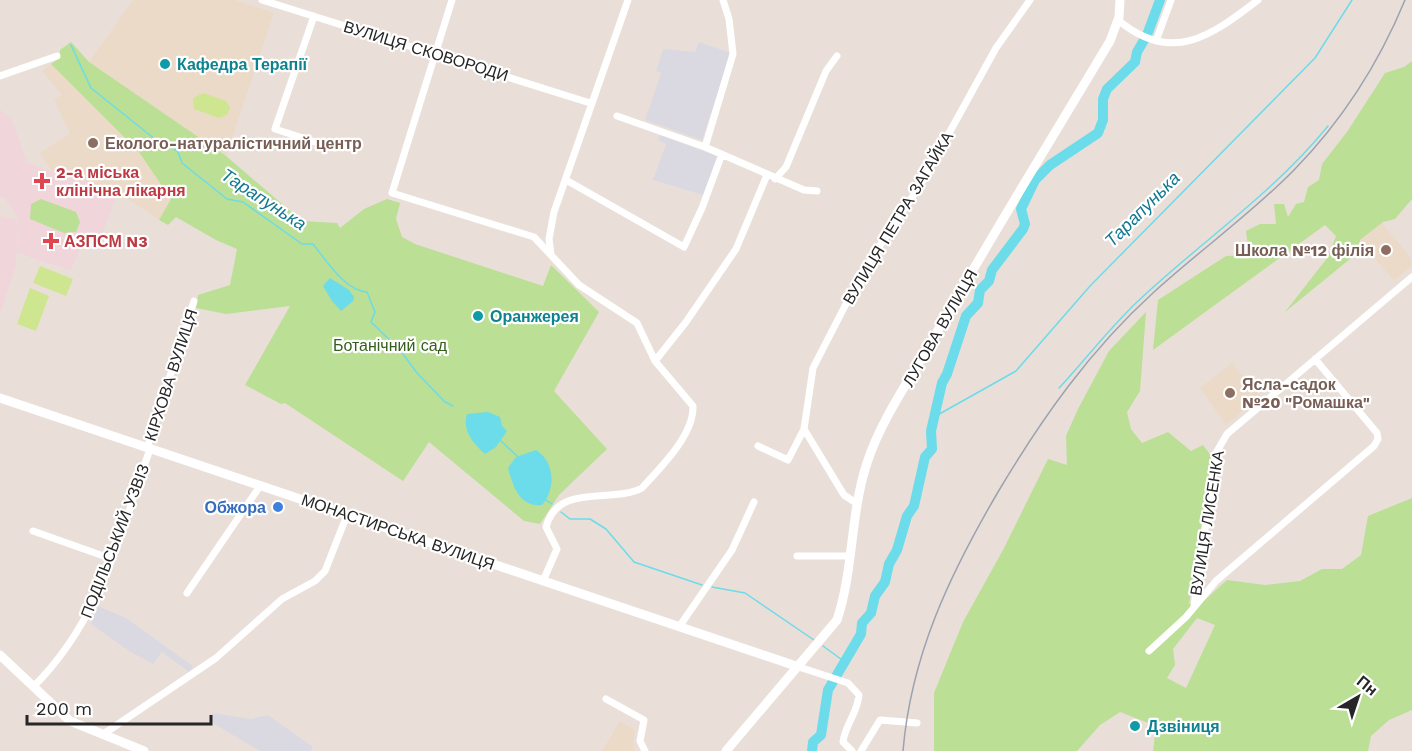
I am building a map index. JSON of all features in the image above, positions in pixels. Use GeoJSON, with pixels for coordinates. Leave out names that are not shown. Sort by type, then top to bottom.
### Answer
{"type":"FeatureCollection","features":[{"type":"Feature","properties":{"kind":"street","name":"ВУЛИЦЯ СКОВОРОДИ"},"geometry":{"type":"LineString","coordinates":[[262,0],[590,103]]}},
{"type":"Feature","properties":{"kind":"street"},"geometry":{"type":"LineString","coordinates":[[452,0],[392,194],[534,237],[579,285],[637,323],[655,361],[693,406],[694,414],[683,437],[642,488],[634,493],[578,498],[564,502],[555,509],[546,527],[557,549],[543,581]]}},
{"type":"Feature","properties":{"kind":"street"},"geometry":{"type":"LineString","coordinates":[[551,254],[550,224],[590,103],[628,0]]}},
{"type":"Feature","properties":{"kind":"street"},"geometry":{"type":"LineString","coordinates":[[705,147],[733,54],[729,19],[723,0]]}},
{"type":"Feature","properties":{"kind":"street","name":"ВУЛИЦЯ ПЕТРА ЗАГАЙКА"},"geometry":{"type":"LineString","coordinates":[[758,446],[788,460],[804,429],[813,368],[863,271],[921,184],[996,48],[1030,0]]}},
{"type":"Feature","properties":{"kind":"street","name":"ЛУГОВА ВУЛИЦЯ"},"geometry":{"type":"LineString","coordinates":[[726,751],[837,620],[844,597],[856,503],[867,461],[892,411],[961,290],[1110,41],[1118,20],[1120,0]]}},
{"type":"Feature","properties":{"kind":"street"},"geometry":{"type":"LineString","coordinates":[[1156,41],[1171,0]]}},
{"type":"Feature","properties":{"kind":"street"},"geometry":{"type":"LineString","coordinates":[[1118,20],[1144,39],[1185,43],[1217,31],[1258,0]]}},
{"type":"Feature","properties":{"kind":"street"},"geometry":{"type":"LineString","coordinates":[[314,16],[275,129],[334,148]]}},
{"type":"Feature","properties":{"kind":"street"},"geometry":{"type":"LineString","coordinates":[[0,76],[57,56]]}},
{"type":"Feature","properties":{"kind":"street"},"geometry":{"type":"LineString","coordinates":[[775,179],[786,167],[826,71],[837,56]]}},
{"type":"Feature","properties":{"kind":"street"},"geometry":{"type":"LineString","coordinates":[[617,116],[705,147],[804,190],[817,191]]}},
{"type":"Feature","properties":{"kind":"street"},"geometry":{"type":"LineString","coordinates":[[566,180],[684,247],[702,208],[722,154]]}},
{"type":"Feature","properties":{"kind":"street"},"geometry":{"type":"LineString","coordinates":[[655,361],[686,322],[736,249],[767,175]]}},
{"type":"Feature","properties":{"kind":"street","name":"ВУЛИЦЯ ЛИСЕНКА"},"geometry":{"type":"LineString","coordinates":[[1194,606],[1216,453],[1220,444],[1227,434],[1412,277]]}},
{"type":"Feature","properties":{"kind":"street","name":"КІРХОВА ВУЛИЦЯ"},"geometry":{"type":"LineString","coordinates":[[148,448],[195,302]]}},
{"type":"Feature","properties":{"kind":"street"},"geometry":{"type":"LineString","coordinates":[[1149,651],[1186,617],[1216,580],[1374,446],[1378,439],[1377,433],[1316,359]]}},
{"type":"Feature","properties":{"kind":"street","name":"МОНАСТИРСЬКА ВУЛИЦЯ"},"geometry":{"type":"LineString","coordinates":[[0,398],[796,666]]}},
{"type":"Feature","properties":{"kind":"street"},"geometry":{"type":"LineString","coordinates":[[804,429],[844,495],[856,503]]}},
{"type":"Feature","properties":{"kind":"street","name":"ПОДІЛЬСЬКИЙ УЗВІЗ"},"geometry":{"type":"LineString","coordinates":[[33,687],[83,625],[112,559],[148,448]]}},
{"type":"Feature","properties":{"kind":"street"},"geometry":{"type":"LineString","coordinates":[[188,593],[260,486]]}},
{"type":"Feature","properties":{"kind":"street"},"geometry":{"type":"LineString","coordinates":[[680,627],[732,550],[754,502]]}},
{"type":"Feature","properties":{"kind":"street"},"geometry":{"type":"LineString","coordinates":[[102,735],[216,658],[282,599],[315,581],[325,571],[347,515]]}},
{"type":"Feature","properties":{"kind":"street"},"geometry":{"type":"LineString","coordinates":[[33,531],[112,559]]}},
{"type":"Feature","properties":{"kind":"street"},"geometry":{"type":"LineString","coordinates":[[797,556],[849,556]]}},
{"type":"Feature","properties":{"kind":"street"},"geometry":{"type":"LineString","coordinates":[[0,654],[69,721],[144,751]]}},
{"type":"Feature","properties":{"kind":"street"},"geometry":{"type":"LineString","coordinates":[[796,666],[844,682],[859,695],[858,707],[843,742],[852,751]]}},
{"type":"Feature","properties":{"kind":"street"},"geometry":{"type":"LineString","coordinates":[[606,699],[644,720],[640,741],[645,751]]}},
{"type":"Feature","properties":{"kind":"street"},"geometry":{"type":"LineString","coordinates":[[861,751],[880,720],[917,723]]}},
{"type":"Feature","properties":{"kind":"shaded area"},"geometry":{"type":"Polygon","coordinates":[[[133,0],[235,0],[274,13],[226,156],[89,62],[133,0]]]}},
{"type":"Feature","properties":{"kind":"shaded area"},"geometry":{"type":"Polygon","coordinates":[[[699,42],[731,53],[702,140],[645,120],[661,73],[656,71],[663,49],[695,52],[699,42]]]}},
{"type":"Feature","properties":{"kind":"shaded area","name":"Еколого-натуралістичний центр"},"geometry":{"type":"Polygon","coordinates":[[[51,64],[139,152],[171,199],[159,220],[118,192],[51,170],[39,153],[70,134],[54,99],[62,95],[42,71],[51,64]]]}},
{"type":"Feature","properties":{"kind":"shaded area","name":"2-а міська клінічна лікарня"},"geometry":{"type":"Polygon","coordinates":[[[0,110],[12,119],[27,163],[118,192],[96,249],[82,243],[71,270],[17,253],[19,220],[4,197],[0,197],[0,110]]]}},
{"type":"Feature","properties":{"kind":"shaded area"},"geometry":{"type":"Polygon","coordinates":[[[660,135],[719,157],[703,195],[653,180],[666,144],[658,140],[660,135]]]}},
{"type":"Feature","properties":{"kind":"shaded area"},"geometry":{"type":"Polygon","coordinates":[[[0,216],[18,220],[16,265],[0,314],[0,216]]]}},
{"type":"Feature","properties":{"kind":"shaded area","name":"Школа №12 філія"},"geometry":{"type":"Polygon","coordinates":[[[1382,223],[1412,259],[1412,266],[1394,281],[1360,241],[1382,223]]]}},
{"type":"Feature","properties":{"kind":"shaded area","name":"Ясла-садок №20 \"Ромашка\""},"geometry":{"type":"Polygon","coordinates":[[[1232,363],[1260,396],[1226,425],[1200,388],[1232,363]]]}},
{"type":"Feature","properties":{"kind":"shaded area"},"geometry":{"type":"Polygon","coordinates":[[[98,606],[126,618],[193,666],[189,672],[162,652],[153,664],[129,651],[91,624],[98,606]]]}},
{"type":"Feature","properties":{"kind":"shaded area"},"geometry":{"type":"Polygon","coordinates":[[[212,713],[251,719],[268,715],[313,747],[311,751],[260,751],[214,724],[211,720],[212,713]]]}},
{"type":"Feature","properties":{"kind":"shaded area"},"geometry":{"type":"Polygon","coordinates":[[[620,721],[635,730],[633,748],[636,751],[602,751],[620,721]]]}},
{"type":"Feature","properties":{"kind":"green space","name":"Ботанічний сад"},"geometry":{"type":"Polygon","coordinates":[[[71,42],[89,62],[226,156],[302,221],[337,223],[340,228],[364,209],[387,199],[400,203],[396,219],[402,237],[415,244],[543,286],[551,265],[599,312],[554,391],[607,449],[559,495],[540,524],[524,521],[429,442],[403,481],[285,403],[281,404],[245,385],[290,306],[226,314],[196,308],[198,295],[230,285],[237,249],[176,217],[168,225],[159,220],[171,199],[139,152],[51,64],[60,58],[60,50],[71,42]]]}},
{"type":"Feature","properties":{"kind":"green space"},"geometry":{"type":"Polygon","coordinates":[[[1412,61],[1412,199],[1395,219],[1383,222],[1360,240],[1360,246],[1350,259],[1285,312],[1328,257],[1336,236],[1325,225],[1153,350],[1158,300],[1226,256],[1249,255],[1246,231],[1260,224],[1276,224],[1274,204],[1284,204],[1288,217],[1296,204],[1304,202],[1308,187],[1319,180],[1322,164],[1347,132],[1385,73],[1404,67],[1412,61]]]}},
{"type":"Feature","properties":{"kind":"green space"},"geometry":{"type":"Polygon","coordinates":[[[203,93],[226,101],[230,108],[227,115],[219,118],[194,109],[193,98],[203,93]]]}},
{"type":"Feature","properties":{"kind":"green space"},"geometry":{"type":"Polygon","coordinates":[[[41,199],[76,212],[80,222],[76,232],[64,233],[30,219],[31,204],[41,199]]]}},
{"type":"Feature","properties":{"kind":"green space"},"geometry":{"type":"Polygon","coordinates":[[[40,266],[73,279],[66,296],[33,283],[40,266]]]}},
{"type":"Feature","properties":{"kind":"green space"},"geometry":{"type":"Polygon","coordinates":[[[30,288],[49,296],[36,331],[17,324],[30,288]]]}},
{"type":"Feature","properties":{"kind":"green space"},"geometry":{"type":"Polygon","coordinates":[[[1146,312],[1140,391],[1127,412],[1131,429],[1142,443],[1168,432],[1191,451],[1203,445],[1212,457],[1189,604],[1206,599],[1227,580],[1265,585],[1300,581],[1322,569],[1342,569],[1361,555],[1368,516],[1412,498],[1412,710],[1389,720],[1371,736],[1368,751],[1153,751],[1156,726],[1120,712],[1100,725],[1077,751],[934,751],[934,693],[963,622],[1003,550],[1048,459],[1067,465],[1066,436],[1109,351],[1146,312]],[[1197,618],[1173,649],[1175,665],[1167,678],[1186,688],[1215,625],[1197,618]]]}},
{"type":"Feature","properties":{"kind":"water"},"geometry":{"type":"Polygon","coordinates":[[[330,278],[349,290],[354,297],[353,301],[341,311],[323,286],[330,278]]]}},
{"type":"Feature","properties":{"kind":"water"},"geometry":{"type":"Polygon","coordinates":[[[488,412],[500,417],[502,426],[507,431],[496,447],[485,454],[476,446],[467,431],[466,420],[467,414],[488,412]]]}},
{"type":"Feature","properties":{"kind":"water"},"geometry":{"type":"Polygon","coordinates":[[[536,450],[547,461],[551,476],[550,491],[542,505],[534,505],[522,499],[512,482],[508,468],[516,457],[536,450]]]}},
{"type":"Feature","properties":{"kind":"waterway","name":"Тарапунька"},"geometry":{"type":"LineString","coordinates":[[812,751],[813,742],[821,735],[828,690],[861,634],[862,623],[871,613],[875,596],[885,582],[889,564],[897,550],[907,516],[914,506],[925,457],[932,449],[931,431],[942,383],[966,316],[978,303],[980,290],[989,281],[992,270],[1023,229],[1025,224],[1021,209],[1035,180],[1050,165],[1098,133],[1103,120],[1103,99],[1107,89],[1135,62],[1137,52],[1147,35],[1160,0]]}},
{"type":"Feature","properties":{"kind":"waterway","name":"Тарапунька"},"geometry":{"type":"LineString","coordinates":[[934,417],[1016,371],[1090,286],[1315,58],[1352,0]]}},
{"type":"Feature","properties":{"kind":"waterway","name":"Тарапунька"},"geometry":{"type":"LineString","coordinates":[[71,45],[91,88],[156,140],[167,143],[178,152],[182,163],[227,199],[243,202],[302,244],[313,244],[344,281],[367,292],[375,312],[371,322],[400,350],[417,373],[445,402],[453,406]]}},
{"type":"Feature","properties":{"kind":"waterway"},"geometry":{"type":"LineString","coordinates":[[1059,388],[1136,303],[1259,197],[1328,126]]}},
{"type":"Feature","properties":{"kind":"waterway","name":"Тарапунька"},"geometry":{"type":"LineString","coordinates":[[501,441],[517,456]]}},
{"type":"Feature","properties":{"kind":"waterway","name":"Тарапунька"},"geometry":{"type":"LineString","coordinates":[[546,500],[552,504]]}},
{"type":"Feature","properties":{"kind":"waterway","name":"Тарапунька"},"geometry":{"type":"LineString","coordinates":[[561,512],[570,519],[590,519],[606,529],[634,562],[702,585]]}},
{"type":"Feature","properties":{"kind":"waterway","name":"Тарапунька"},"geometry":{"type":"LineString","coordinates":[[712,587],[745,593],[814,640]]}},
{"type":"Feature","properties":{"kind":"waterway","name":"Тарапунька"},"geometry":{"type":"LineString","coordinates":[[823,646],[845,662]]}},
{"type":"Feature","properties":{"kind":"railway"},"geometry":{"type":"LineString","coordinates":[[903,751],[914,682],[924,648],[949,585],[980,523],[1050,411],[1088,361],[1131,314],[1260,202],[1294,170],[1328,132],[1371,69],[1405,0]]}},
{"type":"Feature","properties":{"kind":"place","name":"Кафедра Терапії"},"geometry":{"type":"Point","coordinates":[165,64]}},
{"type":"Feature","properties":{"kind":"place","name":"Еколого-натуралістичний центр"},"geometry":{"type":"Point","coordinates":[93,143]}},
{"type":"Feature","properties":{"kind":"place","name":"2-а міська клінічна лікарня"},"geometry":{"type":"Point","coordinates":[42,181]}},
{"type":"Feature","properties":{"kind":"place","name":"АЗПСМ N3"},"geometry":{"type":"Point","coordinates":[51,241]}},
{"type":"Feature","properties":{"kind":"place","name":"Школа №12 філія"},"geometry":{"type":"Point","coordinates":[1386,250]}},
{"type":"Feature","properties":{"kind":"place","name":"Оранжерея"},"geometry":{"type":"Point","coordinates":[478,316]}},
{"type":"Feature","properties":{"kind":"place","name":"Ясла-садок №20 \"Ромашка\""},"geometry":{"type":"Point","coordinates":[1230,393]}},
{"type":"Feature","properties":{"kind":"place","name":"Обжора"},"geometry":{"type":"Point","coordinates":[278,507]}},
{"type":"Feature","properties":{"kind":"place","name":"Дзвіниця"},"geometry":{"type":"Point","coordinates":[1135,726]}}]}
